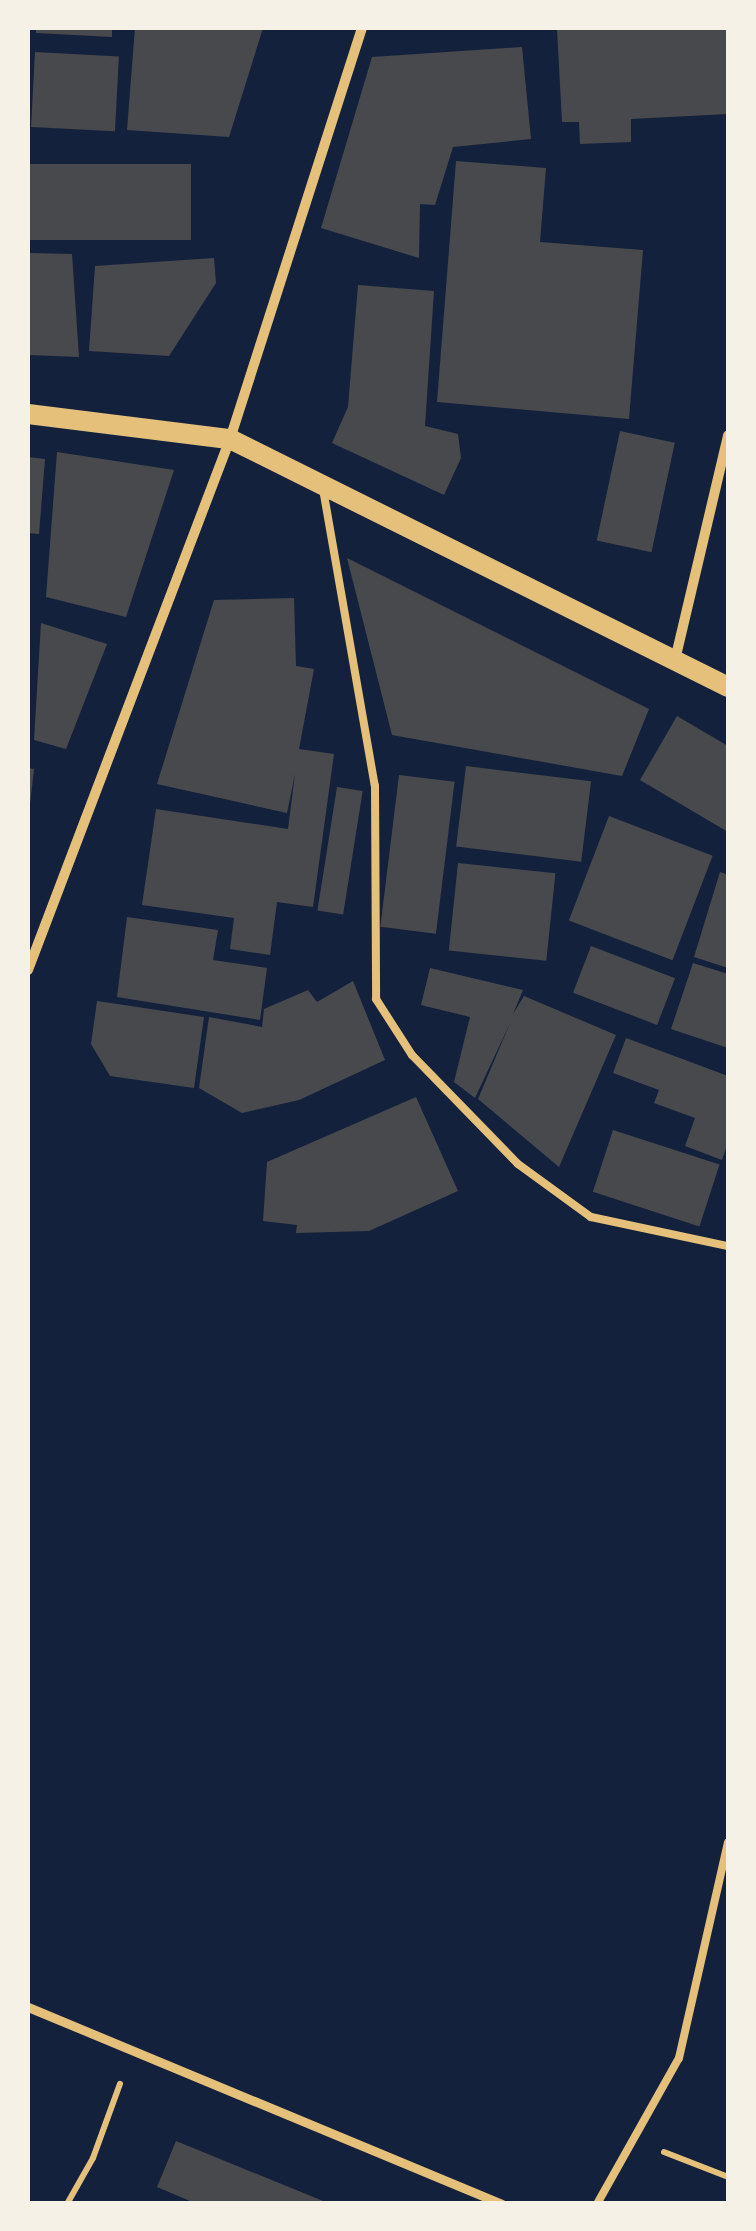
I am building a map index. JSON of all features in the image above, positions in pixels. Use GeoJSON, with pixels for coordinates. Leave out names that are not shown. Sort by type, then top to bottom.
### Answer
{"type":"FeatureCollection","features":[{"type":"Feature","properties":{"kind":"main road"},"geometry":{"type":"LineString","coordinates":[[28,414],[230,439],[728,687]]}},
{"type":"Feature","properties":{"kind":"street"},"geometry":{"type":"LineString","coordinates":[[28,970],[230,439],[362,28]]}},
{"type":"Feature","properties":{"kind":"street"},"geometry":{"type":"LineString","coordinates":[[674,660],[728,435]]}},
{"type":"Feature","properties":{"kind":"street"},"geometry":{"type":"LineString","coordinates":[[28,2007],[502,2204]]}},
{"type":"Feature","properties":{"kind":"lane"},"geometry":{"type":"LineString","coordinates":[[322,484],[376,786],[376,999],[412,1055],[518,1164],[591,1217],[728,1246]]}},
{"type":"Feature","properties":{"kind":"lane"},"geometry":{"type":"LineString","coordinates":[[597,2204],[679,2058],[728,1843]]}},
{"type":"Feature","properties":{"kind":"path"},"geometry":{"type":"LineString","coordinates":[[67,2204],[93,2158],[132,2050]]}},
{"type":"Feature","properties":{"kind":"path"},"geometry":{"type":"LineString","coordinates":[[635,2141],[728,2177]]}},
{"type":"Feature","properties":{"kind":"building"},"geometry":{"type":"Polygon","coordinates":[[[36,28],[112,28],[112,37],[36,33],[36,28]]]}},
{"type":"Feature","properties":{"kind":"building"},"geometry":{"type":"Polygon","coordinates":[[[135,28],[263,28],[229,137],[127,130],[135,28]]]}},
{"type":"Feature","properties":{"kind":"building"},"geometry":{"type":"Polygon","coordinates":[[[728,28],[728,114],[631,119],[631,142],[580,144],[579,122],[562,122],[557,29],[728,28]]]}},
{"type":"Feature","properties":{"kind":"building"},"geometry":{"type":"Polygon","coordinates":[[[522,47],[531,139],[453,147],[435,205],[420,204],[419,258],[321,228],[372,57],[522,47]]]}},
{"type":"Feature","properties":{"kind":"building"},"geometry":{"type":"Polygon","coordinates":[[[35,52],[119,56],[115,131],[31,127],[35,52]]]}},
{"type":"Feature","properties":{"kind":"building"},"geometry":{"type":"Polygon","coordinates":[[[456,161],[546,168],[540,242],[643,250],[629,419],[437,402],[456,161]]]}},
{"type":"Feature","properties":{"kind":"building"},"geometry":{"type":"Polygon","coordinates":[[[28,164],[191,164],[191,240],[28,240],[28,164]]]}},
{"type":"Feature","properties":{"kind":"building"},"geometry":{"type":"Polygon","coordinates":[[[28,253],[72,254],[79,357],[28,355],[28,253]]]}},
{"type":"Feature","properties":{"kind":"building"},"geometry":{"type":"Polygon","coordinates":[[[214,258],[216,283],[169,356],[89,351],[95,266],[214,258]]]}},
{"type":"Feature","properties":{"kind":"building"},"geometry":{"type":"Polygon","coordinates":[[[358,285],[434,291],[425,426],[458,434],[461,458],[444,495],[332,443],[348,407],[358,285]]]}},
{"type":"Feature","properties":{"kind":"building"},"geometry":{"type":"Polygon","coordinates":[[[620,431],[675,443],[651,552],[597,541],[620,431]]]}},
{"type":"Feature","properties":{"kind":"building"},"geometry":{"type":"Polygon","coordinates":[[[57,452],[174,470],[126,617],[46,597],[57,452]]]}},
{"type":"Feature","properties":{"kind":"building"},"geometry":{"type":"Polygon","coordinates":[[[28,457],[45,459],[39,534],[28,533],[28,457]]]}},
{"type":"Feature","properties":{"kind":"building"},"geometry":{"type":"Polygon","coordinates":[[[347,558],[649,709],[622,776],[392,735],[347,558]]]}},
{"type":"Feature","properties":{"kind":"building"},"geometry":{"type":"Polygon","coordinates":[[[294,598],[296,666],[314,669],[299,749],[334,754],[313,907],[277,902],[270,955],[230,949],[234,918],[142,905],[156,809],[288,829],[295,774],[287,813],[157,784],[214,600],[294,598]]]}},
{"type":"Feature","properties":{"kind":"building"},"geometry":{"type":"Polygon","coordinates":[[[41,623],[107,644],[66,749],[34,740],[41,623]]]}},
{"type":"Feature","properties":{"kind":"building"},"geometry":{"type":"Polygon","coordinates":[[[677,716],[728,746],[728,832],[640,780],[677,716]]]}},
{"type":"Feature","properties":{"kind":"building"},"geometry":{"type":"Polygon","coordinates":[[[466,766],[591,781],[581,862],[456,846],[466,766]]]}},
{"type":"Feature","properties":{"kind":"building"},"geometry":{"type":"Polygon","coordinates":[[[28,768],[34,769],[30,804],[28,804],[28,768]]]}},
{"type":"Feature","properties":{"kind":"building"},"geometry":{"type":"Polygon","coordinates":[[[399,775],[455,782],[436,934],[380,927],[399,775]]]}},
{"type":"Feature","properties":{"kind":"building"},"geometry":{"type":"Polygon","coordinates":[[[337,787],[363,791],[343,915],[317,910],[337,787]]]}},
{"type":"Feature","properties":{"kind":"building"},"geometry":{"type":"Polygon","coordinates":[[[609,816],[713,856],[672,960],[569,921],[609,816]]]}},
{"type":"Feature","properties":{"kind":"building"},"geometry":{"type":"Polygon","coordinates":[[[458,863],[555,873],[546,961],[449,951],[458,863]]]}},
{"type":"Feature","properties":{"kind":"building"},"geometry":{"type":"Polygon","coordinates":[[[720,872],[728,875],[728,968],[694,957],[720,872]]]}},
{"type":"Feature","properties":{"kind":"building"},"geometry":{"type":"Polygon","coordinates":[[[127,917],[218,930],[213,960],[267,968],[260,1020],[117,997],[127,917]]]}},
{"type":"Feature","properties":{"kind":"building"},"geometry":{"type":"Polygon","coordinates":[[[591,946],[675,978],[657,1025],[573,993],[591,946]]]}},
{"type":"Feature","properties":{"kind":"building"},"geometry":{"type":"Polygon","coordinates":[[[693,963],[728,974],[728,1048],[671,1029],[693,963]]]}},
{"type":"Feature","properties":{"kind":"building"},"geometry":{"type":"Polygon","coordinates":[[[430,968],[523,990],[513,1014],[524,996],[616,1035],[559,1167],[478,1099],[511,1021],[475,1098],[454,1082],[470,1017],[421,1005],[430,968]]]}},
{"type":"Feature","properties":{"kind":"building"},"geometry":{"type":"Polygon","coordinates":[[[353,981],[385,1060],[299,1100],[242,1113],[199,1088],[209,1017],[262,1027],[264,1009],[308,990],[317,1002],[353,981]]]}},
{"type":"Feature","properties":{"kind":"building"},"geometry":{"type":"Polygon","coordinates":[[[97,1001],[204,1017],[194,1088],[110,1076],[91,1044],[97,1001]]]}},
{"type":"Feature","properties":{"kind":"building"},"geometry":{"type":"Polygon","coordinates":[[[626,1038],[728,1076],[728,1142],[722,1160],[685,1146],[695,1118],[654,1103],[659,1090],[613,1073],[626,1038]]]}},
{"type":"Feature","properties":{"kind":"building"},"geometry":{"type":"Polygon","coordinates":[[[416,1097],[458,1191],[369,1231],[296,1233],[297,1225],[263,1221],[267,1162],[416,1097]]]}},
{"type":"Feature","properties":{"kind":"building"},"geometry":{"type":"Polygon","coordinates":[[[613,1130],[720,1165],[699,1226],[593,1192],[613,1130]]]}},
{"type":"Feature","properties":{"kind":"building"},"geometry":{"type":"Polygon","coordinates":[[[176,2141],[328,2204],[197,2204],[157,2187],[176,2141]]]}}]}
